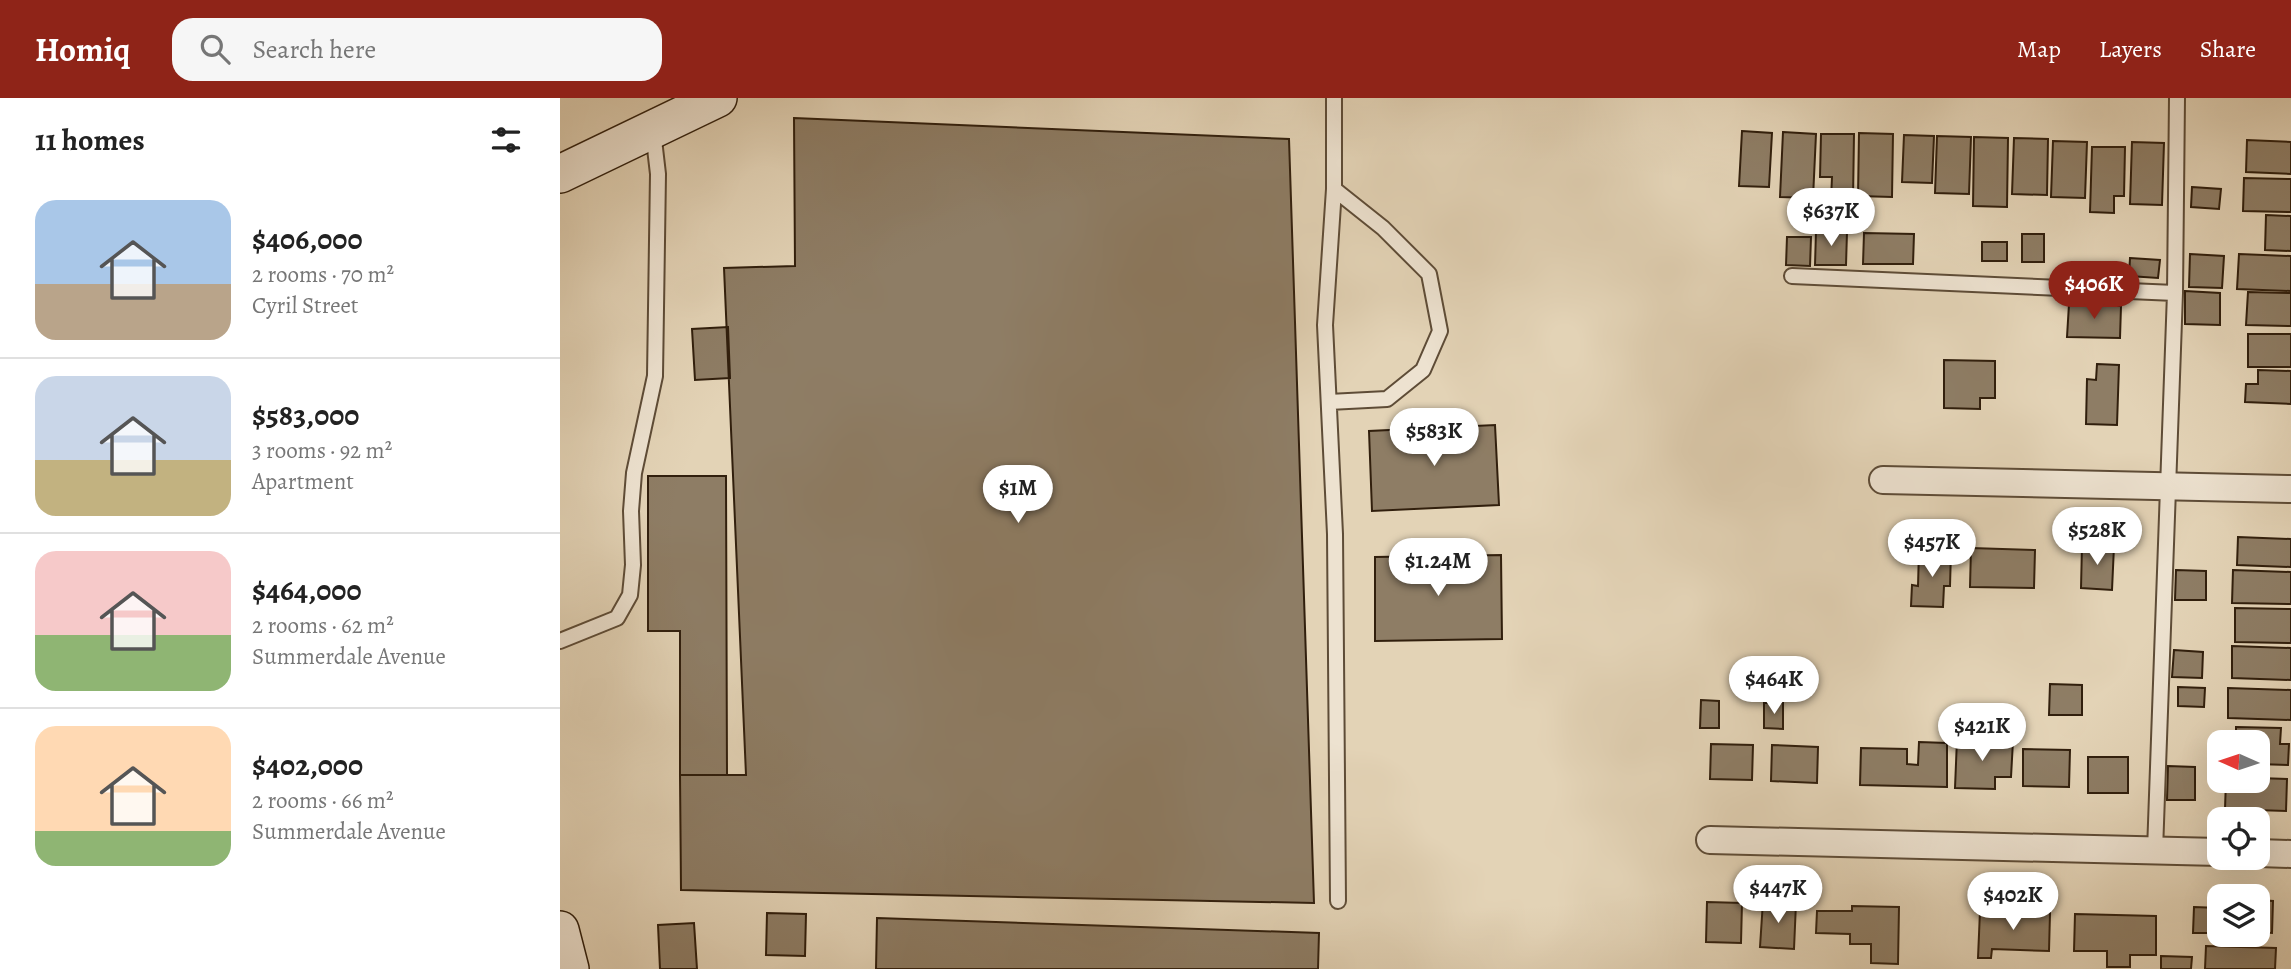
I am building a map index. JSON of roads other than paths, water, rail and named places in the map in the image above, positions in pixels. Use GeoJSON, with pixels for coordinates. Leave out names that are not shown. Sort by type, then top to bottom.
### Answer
{"type":"FeatureCollection","features":[{"type":"Feature","properties":{"kind":"street"},"geometry":{"type":"LineString","coordinates":[[560,174],[718,98]]}},
{"type":"Feature","properties":{"kind":"street"},"geometry":{"type":"LineString","coordinates":[[1883,480],[2291,489]]}},
{"type":"Feature","properties":{"kind":"street"},"geometry":{"type":"LineString","coordinates":[[1710,840],[2207,852]]}},
{"type":"Feature","properties":{"kind":"street"},"geometry":{"type":"LineString","coordinates":[[2270,853],[2291,854]]}},
{"type":"Feature","properties":{"kind":"street"},"geometry":{"type":"LineString","coordinates":[[560,930],[570,969]]}},
{"type":"Feature","properties":{"kind":"lane"},"geometry":{"type":"LineString","coordinates":[[1334,98],[1334,189],[1325,325],[1335,534],[1338,901]]}},
{"type":"Feature","properties":{"kind":"lane"},"geometry":{"type":"LineString","coordinates":[[2155,851],[2175,293],[2177,98]]}},
{"type":"Feature","properties":{"kind":"lane"},"geometry":{"type":"LineString","coordinates":[[560,641],[617,618],[630,595],[634,473],[655,376],[658,174],[652,130]]}},
{"type":"Feature","properties":{"kind":"lane"},"geometry":{"type":"LineString","coordinates":[[1329,402],[1387,399],[1423,370],[1440,331],[1429,274],[1383,228],[1334,189]]}},
{"type":"Feature","properties":{"kind":"lane"},"geometry":{"type":"LineString","coordinates":[[1791,276],[2175,293]]}}]}
